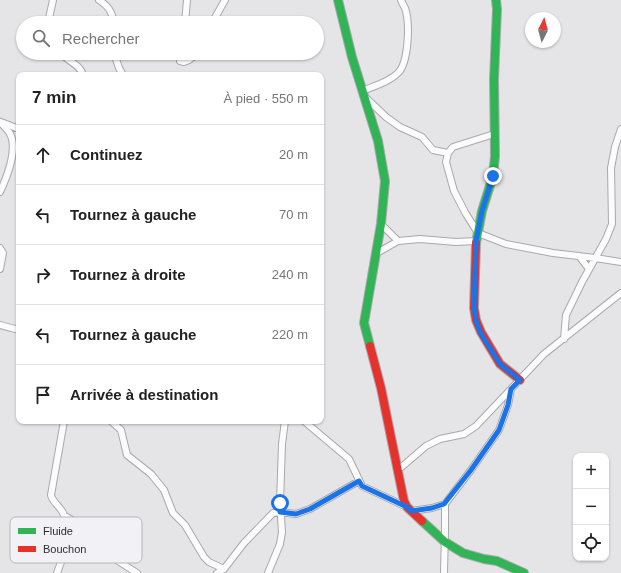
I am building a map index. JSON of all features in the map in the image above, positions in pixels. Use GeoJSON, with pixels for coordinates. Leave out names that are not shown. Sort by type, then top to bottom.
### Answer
{"type":"FeatureCollection","features":[{"type":"Feature","properties":{"kind":"street"},"geometry":{"type":"LineString","coordinates":[[50,16],[53,0]]}},
{"type":"Feature","properties":{"kind":"street"},"geometry":{"type":"LineString","coordinates":[[99,0],[108,6],[113,16]]}},
{"type":"Feature","properties":{"kind":"street"},"geometry":{"type":"LineString","coordinates":[[186,16],[187,0]]}},
{"type":"Feature","properties":{"kind":"street"},"geometry":{"type":"LineString","coordinates":[[216,16],[225,0]]}},
{"type":"Feature","properties":{"kind":"street"},"geometry":{"type":"LineString","coordinates":[[338,0],[352,57],[378,141],[385,181],[377,253],[364,323],[381,388],[404,501],[409,509],[445,542],[463,553],[497,561],[524,573]]}},
{"type":"Feature","properties":{"kind":"street"},"geometry":{"type":"LineString","coordinates":[[363,94],[391,79],[399,72],[403,64],[406,50],[408,23],[406,9],[401,0]]}},
{"type":"Feature","properties":{"kind":"street"},"geometry":{"type":"LineString","coordinates":[[496,0],[497,10],[494,79],[495,156],[493,176],[482,211],[477,237],[474,308],[480,332],[500,364],[520,380]]}},
{"type":"Feature","properties":{"kind":"street"},"geometry":{"type":"LineString","coordinates":[[68,60],[80,68],[82,72]]}},
{"type":"Feature","properties":{"kind":"street"},"geometry":{"type":"LineString","coordinates":[[116,60],[122,72]]}},
{"type":"Feature","properties":{"kind":"street"},"geometry":{"type":"LineString","coordinates":[[363,94],[386,117],[400,127],[422,137],[433,150],[448,153]]}},
{"type":"Feature","properties":{"kind":"street"},"geometry":{"type":"LineString","coordinates":[[0,122],[16,128]]}},
{"type":"Feature","properties":{"kind":"street"},"geometry":{"type":"LineString","coordinates":[[0,122],[9,132],[12,141],[12,156],[9,171],[0,192]]}},
{"type":"Feature","properties":{"kind":"street"},"geometry":{"type":"LineString","coordinates":[[564,338],[566,315],[606,239],[612,224],[612,168],[615,146],[621,129]]}},
{"type":"Feature","properties":{"kind":"street"},"geometry":{"type":"LineString","coordinates":[[477,237],[454,191],[446,162],[448,153],[454,147],[494,134]]}},
{"type":"Feature","properties":{"kind":"street"},"geometry":{"type":"LineString","coordinates":[[381,224],[398,241]]}},
{"type":"Feature","properties":{"kind":"street"},"geometry":{"type":"LineString","coordinates":[[377,253],[398,241],[420,239],[456,242],[477,237],[553,253],[621,262]]}},
{"type":"Feature","properties":{"kind":"street"},"geometry":{"type":"LineString","coordinates":[[0,248],[3,253],[0,269]]}},
{"type":"Feature","properties":{"kind":"street"},"geometry":{"type":"LineString","coordinates":[[579,256],[589,269]]}},
{"type":"Feature","properties":{"kind":"street"},"geometry":{"type":"LineString","coordinates":[[398,470],[426,446],[440,439],[464,434],[476,426],[544,354],[621,293]]}},
{"type":"Feature","properties":{"kind":"street"},"geometry":{"type":"LineString","coordinates":[[0,325],[16,329]]}},
{"type":"Feature","properties":{"kind":"street"},"geometry":{"type":"LineString","coordinates":[[308,424],[349,459],[362,486],[409,509],[432,508],[444,504],[471,470],[499,430],[508,405],[511,389]]}},
{"type":"Feature","properties":{"kind":"street"},"geometry":{"type":"LineString","coordinates":[[63,424],[51,495],[65,516]]}},
{"type":"Feature","properties":{"kind":"street"},"geometry":{"type":"LineString","coordinates":[[114,424],[121,430],[127,455],[151,474],[164,490],[174,513],[185,525],[209,562],[224,568]]}},
{"type":"Feature","properties":{"kind":"street"},"geometry":{"type":"LineString","coordinates":[[268,573],[280,544],[282,532],[280,512],[282,444],[285,424]]}},
{"type":"Feature","properties":{"kind":"street"},"geometry":{"type":"LineString","coordinates":[[217,573],[224,568],[244,543],[273,513],[280,512],[296,514],[310,509],[359,481]]}},
{"type":"Feature","properties":{"kind":"street"},"geometry":{"type":"LineString","coordinates":[[444,504],[444,573]]}},
{"type":"Feature","properties":{"kind":"street"},"geometry":{"type":"LineString","coordinates":[[57,573],[60,563]]}},
{"type":"Feature","properties":{"kind":"street"},"geometry":{"type":"LineString","coordinates":[[121,563],[137,573]]}},
{"type":"Feature","properties":{"kind":"traffic: fast"},"geometry":{"type":"LineString","coordinates":[[338,0],[352,57],[378,141],[385,181],[381,224],[364,323],[370,346]]}},
{"type":"Feature","properties":{"kind":"traffic: fast"},"geometry":{"type":"LineString","coordinates":[[476,243],[482,211],[493,176],[495,156],[494,79],[497,9],[496,0]]}},
{"type":"Feature","properties":{"kind":"traffic: fast"},"geometry":{"type":"LineString","coordinates":[[422,521],[445,542],[463,553],[497,561],[524,573]]}},
{"type":"Feature","properties":{"kind":"traffic: jam"},"geometry":{"type":"LineString","coordinates":[[476,243],[474,308],[476,320],[481,332],[500,364],[520,380]]}},
{"type":"Feature","properties":{"kind":"traffic: jam"},"geometry":{"type":"LineString","coordinates":[[370,346],[381,388],[404,501],[407,507],[422,521]]}},
{"type":"Feature","properties":{"kind":"route"},"geometry":{"type":"LineString","coordinates":[[280,503],[280,512],[296,514],[310,509],[359,481],[362,486],[372,492],[397,502],[407,507],[411,511],[432,508],[444,504],[471,470],[499,430],[508,405],[511,389],[520,380],[500,364],[480,332],[474,308],[476,241],[482,211],[493,176]]}}]}
